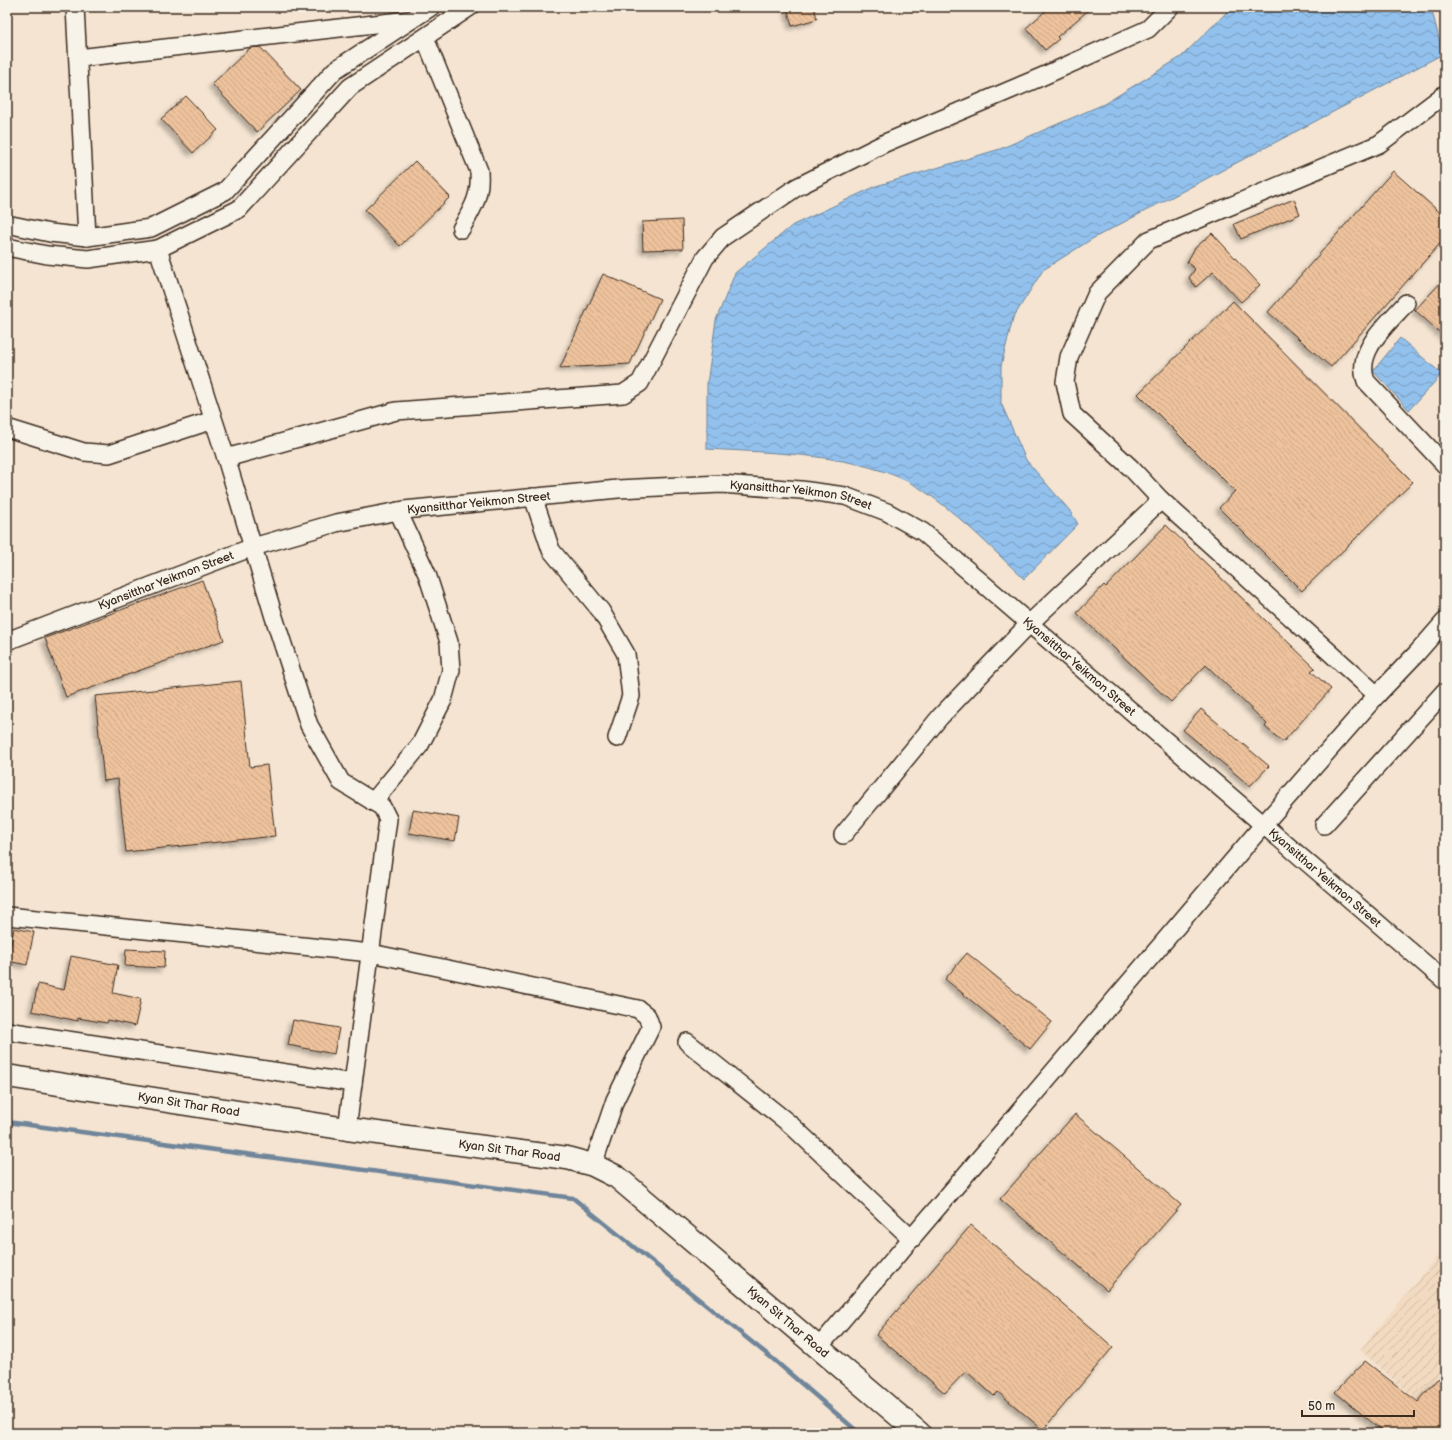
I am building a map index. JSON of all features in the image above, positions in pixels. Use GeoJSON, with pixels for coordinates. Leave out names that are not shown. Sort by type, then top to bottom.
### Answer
{"type":"FeatureCollection","features":[{"type":"Feature","properties":{"kind":"main road","name":"Kyan Sit Thar Road"},"geometry":{"type":"LineString","coordinates":[[7,1076],[346,1128],[567,1158],[593,1165],[617,1177],[919,1433]]}},
{"type":"Feature","properties":{"kind":"street"},"geometry":{"type":"LineString","coordinates":[[75,7],[87,237]]}},
{"type":"Feature","properties":{"kind":"street"},"geometry":{"type":"LineString","coordinates":[[7,224],[50,233],[87,237],[151,228],[225,191],[335,70],[431,7]]}},
{"type":"Feature","properties":{"kind":"street"},"geometry":{"type":"LineString","coordinates":[[7,247],[46,255],[88,259],[158,249],[238,209],[350,87],[470,7]]}},
{"type":"Feature","properties":{"kind":"street"},"geometry":{"type":"LineString","coordinates":[[226,458],[396,412],[623,394],[640,383],[705,258],[723,237],[798,187],[819,176],[885,143],[1041,77],[1148,29],[1170,7]]}},
{"type":"Feature","properties":{"kind":"street"},"geometry":{"type":"LineString","coordinates":[[78,58],[413,19]]}},
{"type":"Feature","properties":{"kind":"street"},"geometry":{"type":"LineString","coordinates":[[425,38],[479,171],[480,187],[476,202],[461,229]]}},
{"type":"Feature","properties":{"kind":"street"},"geometry":{"type":"LineString","coordinates":[[1377,695],[1161,500],[1131,468],[1072,414],[1065,382],[1069,357],[1097,293],[1149,240],[1379,144],[1445,94]]}},
{"type":"Feature","properties":{"kind":"street"},"geometry":{"type":"LineString","coordinates":[[158,249],[214,420],[309,725],[341,782],[382,807],[388,819],[371,953],[346,1128]]}},
{"type":"Feature","properties":{"kind":"street"},"geometry":{"type":"LineString","coordinates":[[1406,302],[1370,344],[1366,355],[1363,373],[1366,381],[1445,465]]}},
{"type":"Feature","properties":{"kind":"street"},"geometry":{"type":"LineString","coordinates":[[7,428],[84,452],[108,454],[214,420]]}},
{"type":"Feature","properties":{"kind":"street","name":"Kyansitthar Yeikmon Street"},"geometry":{"type":"LineString","coordinates":[[7,641],[253,548],[336,523],[398,511],[618,489],[721,484],[801,490],[845,496],[887,512],[923,532],[1030,622],[1445,981]]}},
{"type":"Feature","properties":{"kind":"street"},"geometry":{"type":"LineString","coordinates":[[533,497],[551,550],[601,611],[626,654],[632,696],[617,738]]}},
{"type":"Feature","properties":{"kind":"street"},"geometry":{"type":"LineString","coordinates":[[842,835],[940,717],[1030,622],[1161,500]]}},
{"type":"Feature","properties":{"kind":"street"},"geometry":{"type":"LineString","coordinates":[[373,802],[420,745],[443,700],[451,670],[449,642],[427,574],[398,511]]}},
{"type":"Feature","properties":{"kind":"street"},"geometry":{"type":"LineString","coordinates":[[819,1348],[1264,824],[1377,695],[1418,653],[1445,621]]}},
{"type":"Feature","properties":{"kind":"street"},"geometry":{"type":"LineString","coordinates":[[1324,825],[1445,691]]}},
{"type":"Feature","properties":{"kind":"street"},"geometry":{"type":"LineString","coordinates":[[7,916],[371,953],[638,1009],[647,1016],[651,1028],[615,1100],[593,1165]]}},
{"type":"Feature","properties":{"kind":"street"},"geometry":{"type":"LineString","coordinates":[[7,1031],[353,1083]]}},
{"type":"Feature","properties":{"kind":"street"},"geometry":{"type":"LineString","coordinates":[[687,1042],[791,1125],[912,1239]]}},
{"type":"Feature","properties":{"kind":"shaded area"},"geometry":{"type":"Polygon","coordinates":[[[1445,1247],[1445,1425],[1360,1350],[1445,1247]]]}},
{"type":"Feature","properties":{"kind":"water"},"geometry":{"type":"Polygon","coordinates":[[[1232,7],[1431,7],[1443,54],[1092,239],[1043,270],[1013,318],[1001,366],[1001,403],[1026,460],[1070,511],[1078,524],[1024,579],[973,530],[946,507],[918,487],[895,476],[870,467],[816,457],[707,449],[707,384],[716,320],[735,273],[793,225],[876,186],[1000,149],[1104,104],[1181,57],[1232,7]]]}},
{"type":"Feature","properties":{"kind":"water"},"geometry":{"type":"Polygon","coordinates":[[[1400,338],[1442,374],[1409,410],[1373,371],[1400,338]]]}},
{"type":"Feature","properties":{"kind":"building"},"geometry":{"type":"Polygon","coordinates":[[[787,7],[814,7],[817,19],[792,26],[787,7]]]}},
{"type":"Feature","properties":{"kind":"building"},"geometry":{"type":"Polygon","coordinates":[[[1050,7],[1092,7],[1057,37],[1059,39],[1045,50],[1026,28],[1050,7]]]}},
{"type":"Feature","properties":{"kind":"building"},"geometry":{"type":"Polygon","coordinates":[[[260,47],[301,90],[257,132],[212,84],[250,48],[260,47]]]}},
{"type":"Feature","properties":{"kind":"building"},"geometry":{"type":"Polygon","coordinates":[[[186,96],[218,130],[193,153],[161,119],[186,96]]]}},
{"type":"Feature","properties":{"kind":"building"},"geometry":{"type":"Polygon","coordinates":[[[415,161],[450,197],[400,246],[365,210],[415,161]]]}},
{"type":"Feature","properties":{"kind":"building"},"geometry":{"type":"Polygon","coordinates":[[[1393,171],[1445,217],[1445,238],[1331,367],[1268,312],[1393,171]]]}},
{"type":"Feature","properties":{"kind":"building"},"geometry":{"type":"Polygon","coordinates":[[[1294,199],[1300,214],[1241,239],[1234,224],[1294,199]]]}},
{"type":"Feature","properties":{"kind":"building"},"geometry":{"type":"Polygon","coordinates":[[[682,220],[683,249],[643,250],[642,222],[682,220]]]}},
{"type":"Feature","properties":{"kind":"building"},"geometry":{"type":"Polygon","coordinates":[[[1212,233],[1260,285],[1241,302],[1213,272],[1196,287],[1189,278],[1195,269],[1187,262],[1195,248],[1212,233]]]}},
{"type":"Feature","properties":{"kind":"building"},"geometry":{"type":"Polygon","coordinates":[[[603,274],[660,299],[630,364],[560,368],[603,274]]]}},
{"type":"Feature","properties":{"kind":"building"},"geometry":{"type":"Polygon","coordinates":[[[1445,278],[1445,337],[1415,310],[1445,278]]]}},
{"type":"Feature","properties":{"kind":"building"},"geometry":{"type":"Polygon","coordinates":[[[1233,301],[1413,482],[1302,591],[1219,508],[1235,491],[1138,394],[1233,301]]]}},
{"type":"Feature","properties":{"kind":"building"},"geometry":{"type":"Polygon","coordinates":[[[1166,525],[1315,668],[1311,671],[1331,689],[1283,742],[1265,727],[1267,724],[1206,665],[1171,702],[1077,613],[1104,585],[1106,587],[1166,525]]]}},
{"type":"Feature","properties":{"kind":"building"},"geometry":{"type":"Polygon","coordinates":[[[202,580],[224,640],[66,697],[45,638],[202,580]]]}},
{"type":"Feature","properties":{"kind":"building"},"geometry":{"type":"Polygon","coordinates":[[[241,681],[250,767],[267,765],[275,836],[126,852],[118,779],[104,781],[95,696],[241,681]]]}},
{"type":"Feature","properties":{"kind":"building"},"geometry":{"type":"Polygon","coordinates":[[[1201,709],[1269,766],[1250,786],[1183,730],[1201,709]]]}},
{"type":"Feature","properties":{"kind":"building"},"geometry":{"type":"Polygon","coordinates":[[[413,810],[459,818],[455,841],[409,833],[413,810]]]}},
{"type":"Feature","properties":{"kind":"building"},"geometry":{"type":"Polygon","coordinates":[[[14,928],[34,932],[27,965],[8,961],[14,928]]]}},
{"type":"Feature","properties":{"kind":"building"},"geometry":{"type":"Polygon","coordinates":[[[126,949],[165,951],[164,968],[125,966],[126,949]]]}},
{"type":"Feature","properties":{"kind":"building"},"geometry":{"type":"Polygon","coordinates":[[[967,953],[1052,1022],[1030,1049],[945,979],[967,953]]]}},
{"type":"Feature","properties":{"kind":"building"},"geometry":{"type":"Polygon","coordinates":[[[71,956],[118,965],[113,993],[141,999],[135,1026],[108,1020],[107,1023],[78,1018],[78,1021],[32,1011],[38,984],[64,990],[71,956]]]}},
{"type":"Feature","properties":{"kind":"building"},"geometry":{"type":"Polygon","coordinates":[[[293,1020],[339,1028],[334,1054],[288,1045],[293,1020]]]}},
{"type":"Feature","properties":{"kind":"building"},"geometry":{"type":"Polygon","coordinates":[[[1075,1114],[1181,1205],[1107,1290],[1000,1199],[1075,1114]]]}},
{"type":"Feature","properties":{"kind":"building"},"geometry":{"type":"Polygon","coordinates":[[[971,1225],[1113,1347],[1043,1430],[998,1392],[994,1396],[966,1371],[945,1393],[876,1335],[971,1225]]]}},
{"type":"Feature","properties":{"kind":"building"},"geometry":{"type":"Polygon","coordinates":[[[1365,1361],[1418,1402],[1438,1378],[1445,1383],[1445,1433],[1385,1433],[1335,1392],[1365,1361]]]}},
{"type":"Feature","properties":{"kind":"waterway"},"geometry":{"type":"LineString","coordinates":[[7,1122],[573,1198],[773,1359],[859,1433]]}}]}
